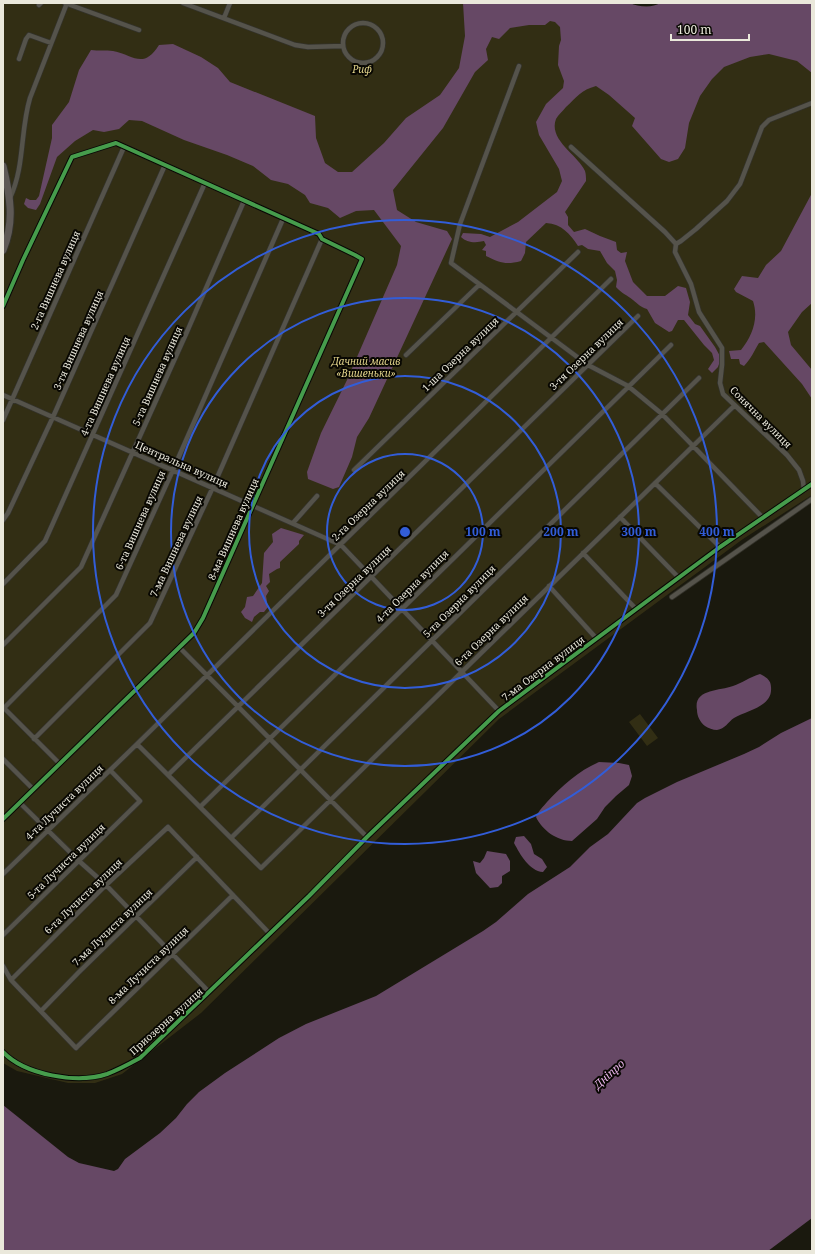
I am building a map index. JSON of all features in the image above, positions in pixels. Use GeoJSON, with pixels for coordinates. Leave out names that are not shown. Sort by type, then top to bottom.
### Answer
{"type":"FeatureCollection","features":[{"type":"Feature","properties":{"kind":"street"},"geometry":{"type":"LineString","coordinates":[[10,198],[16,187],[20,169],[25,114],[66,3],[139,30]]}},
{"type":"Feature","properties":{"kind":"street"},"geometry":{"type":"LineString","coordinates":[[183,3],[295,45],[308,47],[343,46]]}},
{"type":"Feature","properties":{"kind":"street"},"geometry":{"type":"LineString","coordinates":[[224,18],[230,3]]}},
{"type":"Feature","properties":{"kind":"street"},"geometry":{"type":"LineString","coordinates":[[362,24],[369,24],[374,27],[382,38],[383,44],[382,51],[378,56],[367,63],[360,63],[349,58],[343,46],[344,39],[350,28],[362,24]]}},
{"type":"Feature","properties":{"kind":"street"},"geometry":{"type":"LineString","coordinates":[[19,59],[29,35],[51,43]]}},
{"type":"Feature","properties":{"kind":"street"},"geometry":{"type":"LineString","coordinates":[[520,66],[460,224],[451,264],[588,365],[628,386],[662,414],[763,518]]}},
{"type":"Feature","properties":{"kind":"street"},"geometry":{"type":"LineString","coordinates":[[571,147],[665,232],[676,244],[696,229],[726,201],[740,184],[762,127],[769,120],[812,103]]}},
{"type":"Feature","properties":{"kind":"street"},"geometry":{"type":"LineString","coordinates":[[3,306],[72,157],[116,143],[319,234],[322,239]]}},
{"type":"Feature","properties":{"kind":"street","name":"2-га Вишнева вулиця"},"geometry":{"type":"LineString","coordinates":[[3,420],[124,147]]}},
{"type":"Feature","properties":{"kind":"street","name":"3-тя Вишнева вулиця"},"geometry":{"type":"LineString","coordinates":[[3,520],[8,513],[53,417],[165,165]]}},
{"type":"Feature","properties":{"kind":"street"},"geometry":{"type":"LineString","coordinates":[[3,166],[10,198],[11,223],[3,250]]}},
{"type":"Feature","properties":{"kind":"street","name":"4-та Вишнева вулиця"},"geometry":{"type":"LineString","coordinates":[[3,584],[45,541],[205,183]]}},
{"type":"Feature","properties":{"kind":"street","name":"5-та Вишнева вулиця"},"geometry":{"type":"LineString","coordinates":[[3,645],[81,567],[244,201]]}},
{"type":"Feature","properties":{"kind":"street","name":"6-та Вишнева вулиця"},"geometry":{"type":"LineString","coordinates":[[3,707],[116,595],[173,470],[283,219]]}},
{"type":"Feature","properties":{"kind":"street","name":"8-ма Вишнева вулиця"},"geometry":{"type":"LineString","coordinates":[[3,819],[194,633],[203,618],[362,259],[355,254],[322,239]]}},
{"type":"Feature","properties":{"kind":"street","name":"7-ма Вишнева вулиця"},"geometry":{"type":"LineString","coordinates":[[34,739],[150,623],[322,239]]}},
{"type":"Feature","properties":{"kind":"street","name":"Сонячна вулиця"},"geometry":{"type":"LineString","coordinates":[[676,244],[675,252],[691,284],[699,312],[722,348],[720,383],[723,394],[787,455],[799,470],[803,481],[804,490]]}},
{"type":"Feature","properties":{"kind":"street","name":"1-ша Озерна вулиця"},"geometry":{"type":"LineString","coordinates":[[354,470],[578,252]]}},
{"type":"Feature","properties":{"kind":"street","name":"2-га Озерна вулиця"},"geometry":{"type":"LineString","coordinates":[[137,744],[611,279]]}},
{"type":"Feature","properties":{"kind":"street"},"geometry":{"type":"LineString","coordinates":[[406,355],[480,286]]}},
{"type":"Feature","properties":{"kind":"street","name":"3-тя Озерна вулиця"},"geometry":{"type":"LineString","coordinates":[[168,774],[638,316]]}},
{"type":"Feature","properties":{"kind":"street","name":"4-та Озерна вулиця"},"geometry":{"type":"LineString","coordinates":[[200,807],[671,345]]}},
{"type":"Feature","properties":{"kind":"street","name":"5-та Озерна вулиця"},"geometry":{"type":"LineString","coordinates":[[232,838],[699,378]]}},
{"type":"Feature","properties":{"kind":"street","name":"Центральна вулиця"},"geometry":{"type":"LineString","coordinates":[[3,395],[340,545],[499,711]]}},
{"type":"Feature","properties":{"kind":"street","name":"6-та Озерна вулиця"},"geometry":{"type":"LineString","coordinates":[[232,838],[261,868],[734,406]]}},
{"type":"Feature","properties":{"kind":"street"},"geometry":{"type":"LineString","coordinates":[[655,483],[720,548]]}},
{"type":"Feature","properties":{"kind":"street","name":"7-ма Озерна вулиця"},"geometry":{"type":"LineString","coordinates":[[309,896],[367,837],[499,711],[720,548],[812,484]]}},
{"type":"Feature","properties":{"kind":"street"},"geometry":{"type":"LineString","coordinates":[[293,523],[317,496]]}},
{"type":"Feature","properties":{"kind":"street"},"geometry":{"type":"LineString","coordinates":[[672,597],[812,500]]}},
{"type":"Feature","properties":{"kind":"street"},"geometry":{"type":"LineString","coordinates":[[620,517],[679,578]]}},
{"type":"Feature","properties":{"kind":"street"},"geometry":{"type":"LineString","coordinates":[[583,553],[636,609]]}},
{"type":"Feature","properties":{"kind":"street"},"geometry":{"type":"LineString","coordinates":[[550,586],[596,638]]}},
{"type":"Feature","properties":{"kind":"street"},"geometry":{"type":"LineString","coordinates":[[179,647],[367,837]]}},
{"type":"Feature","properties":{"kind":"street"},"geometry":{"type":"LineString","coordinates":[[3,707],[60,764]]}},
{"type":"Feature","properties":{"kind":"street"},"geometry":{"type":"LineString","coordinates":[[137,744],[232,838]]}},
{"type":"Feature","properties":{"kind":"street","name":"4-та Лучиста вулиця"},"geometry":{"type":"LineString","coordinates":[[3,874],[137,744]]}},
{"type":"Feature","properties":{"kind":"street"},"geometry":{"type":"LineString","coordinates":[[3,759],[33,789]]}},
{"type":"Feature","properties":{"kind":"street","name":"5-та Лучиста вулиця"},"geometry":{"type":"LineString","coordinates":[[3,934],[140,801],[110,770]]}},
{"type":"Feature","properties":{"kind":"street"},"geometry":{"type":"LineString","coordinates":[[20,803],[79,861],[106,885],[209,992]]}},
{"type":"Feature","properties":{"kind":"street","name":"6-та Лучиста вулиця"},"geometry":{"type":"LineString","coordinates":[[11,980],[106,885],[168,827],[197,857]]}},
{"type":"Feature","properties":{"kind":"street"},"geometry":{"type":"LineString","coordinates":[[197,857],[270,933]]}},
{"type":"Feature","properties":{"kind":"street","name":"7-ма Лучиста вулиця"},"geometry":{"type":"LineString","coordinates":[[42,1010],[197,857]]}},
{"type":"Feature","properties":{"kind":"street","name":"8-ма Лучиста вулиця"},"geometry":{"type":"LineString","coordinates":[[42,1010],[76,1048],[233,895]]}},
{"type":"Feature","properties":{"kind":"street","name":"Приозерна вулиця"},"geometry":{"type":"LineString","coordinates":[[3,1052],[8,1058],[22,1066],[42,1073],[64,1077],[86,1078],[106,1074],[140,1058],[309,896]]}},
{"type":"Feature","properties":{"kind":"street"},"geometry":{"type":"LineString","coordinates":[[3,966],[11,980],[42,1010]]}},
{"type":"Feature","properties":{"kind":"green space","name":"Дачний масив «Вишеньки»"},"geometry":{"type":"Polygon","coordinates":[[[3,3],[574,3],[812,14],[812,495],[743,539],[499,719],[201,1013],[122,1074],[95,1083],[68,1083],[17,1071],[3,1063],[3,3]]]}},
{"type":"Feature","properties":{"kind":"green space"},"geometry":{"type":"Polygon","coordinates":[[[640,714],[658,738],[647,746],[629,722],[640,714]]]}},
{"type":"Feature","properties":{"kind":"water"},"geometry":{"type":"Polygon","coordinates":[[[463,3],[630,3],[653,6],[660,3],[812,3],[812,73],[797,61],[769,54],[750,57],[724,67],[712,79],[700,96],[689,123],[685,148],[678,159],[669,162],[661,159],[632,126],[635,118],[609,95],[596,86],[580,94],[556,119],[556,134],[581,165],[586,175],[586,181],[565,212],[568,217],[568,225],[574,232],[585,229],[616,242],[617,250],[621,253],[627,252],[625,261],[633,282],[647,296],[665,296],[678,286],[686,288],[690,302],[688,315],[695,324],[700,326],[721,358],[718,367],[712,373],[708,369],[714,360],[712,353],[684,320],[678,320],[672,331],[669,332],[655,323],[647,309],[639,305],[616,287],[617,280],[615,271],[607,263],[600,251],[588,249],[582,245],[578,246],[565,230],[557,225],[546,223],[526,242],[525,253],[521,261],[511,263],[499,262],[486,256],[486,251],[482,250],[486,245],[484,241],[472,242],[461,237],[463,233],[481,234],[490,237],[518,222],[557,192],[562,181],[559,169],[539,135],[536,122],[546,104],[563,88],[564,81],[558,65],[559,46],[561,40],[560,27],[555,22],[550,21],[545,25],[529,25],[510,28],[499,39],[492,37],[486,49],[488,60],[475,72],[443,128],[393,190],[397,210],[416,222],[447,231],[452,239],[369,418],[357,437],[352,457],[339,487],[333,489],[308,479],[307,472],[321,433],[347,380],[397,265],[401,246],[374,210],[356,211],[340,218],[328,208],[310,203],[305,195],[288,184],[271,180],[253,166],[184,140],[142,121],[129,120],[119,129],[104,132],[93,130],[75,141],[57,157],[40,204],[36,210],[28,208],[24,204],[26,198],[36,200],[39,196],[52,138],[52,125],[69,102],[79,70],[91,50],[113,51],[138,59],[143,59],[153,53],[159,45],[173,44],[201,57],[218,68],[230,82],[315,116],[316,138],[325,163],[338,172],[352,172],[384,143],[406,118],[440,95],[459,68],[465,36],[463,3]]]}},
{"type":"Feature","properties":{"kind":"water"},"geometry":{"type":"Polygon","coordinates":[[[812,193],[812,303],[802,312],[788,332],[791,345],[812,370],[812,399],[802,384],[764,342],[759,343],[751,358],[744,366],[740,364],[739,359],[731,359],[729,351],[741,350],[751,333],[755,321],[755,308],[753,301],[736,292],[734,289],[742,276],[758,278],[766,265],[781,251],[812,193]]]}},
{"type":"Feature","properties":{"kind":"water"},"geometry":{"type":"Polygon","coordinates":[[[281,528],[304,535],[299,541],[299,544],[280,562],[280,568],[269,574],[270,582],[266,586],[269,591],[266,596],[268,607],[264,612],[260,612],[254,617],[252,622],[245,618],[241,612],[245,607],[247,597],[253,596],[262,583],[264,553],[273,542],[272,534],[281,528]]]}},
{"type":"Feature","properties":{"kind":"water"},"geometry":{"type":"Polygon","coordinates":[[[760,674],[768,679],[771,685],[771,694],[764,703],[739,715],[720,729],[711,729],[702,723],[699,719],[697,703],[703,694],[733,686],[760,674]]]}},
{"type":"Feature","properties":{"kind":"water","name":"Дніпро"},"geometry":{"type":"Polygon","coordinates":[[[812,718],[812,1218],[768,1251],[3,1251],[3,1105],[68,1157],[79,1163],[114,1171],[118,1169],[125,1159],[160,1133],[176,1118],[199,1092],[225,1073],[279,1038],[306,1024],[376,996],[483,931],[496,922],[528,894],[570,867],[590,847],[608,834],[637,803],[677,782],[759,747],[781,733],[812,718]]]}},
{"type":"Feature","properties":{"kind":"water"},"geometry":{"type":"Polygon","coordinates":[[[599,762],[629,765],[632,776],[629,785],[605,807],[597,819],[572,841],[566,841],[551,834],[542,826],[536,817],[538,812],[571,779],[599,762]]]}},
{"type":"Feature","properties":{"kind":"water"},"geometry":{"type":"Polygon","coordinates":[[[524,836],[531,844],[534,854],[542,859],[547,867],[543,872],[533,869],[529,865],[522,857],[514,843],[516,837],[524,836]]]}},
{"type":"Feature","properties":{"kind":"water"},"geometry":{"type":"Polygon","coordinates":[[[487,851],[506,854],[510,861],[510,871],[502,876],[502,883],[498,887],[490,888],[476,873],[473,861],[480,863],[487,851]]]}},
{"type":"Feature","properties":{"kind":"cycle path"},"geometry":{"type":"LineString","coordinates":[[3,306],[72,157],[116,143],[319,234],[322,239],[362,259],[203,618],[194,633],[3,819]]}},
{"type":"Feature","properties":{"kind":"cycle path"},"geometry":{"type":"LineString","coordinates":[[3,1052],[24,1067],[38,1072],[81,1078],[107,1074],[140,1058],[499,711],[720,547],[812,484]]}},
{"type":"Feature","properties":{"kind":"park label","name":"Риф"},"geometry":{"type":"Point","coordinates":[362,69]}}]}
